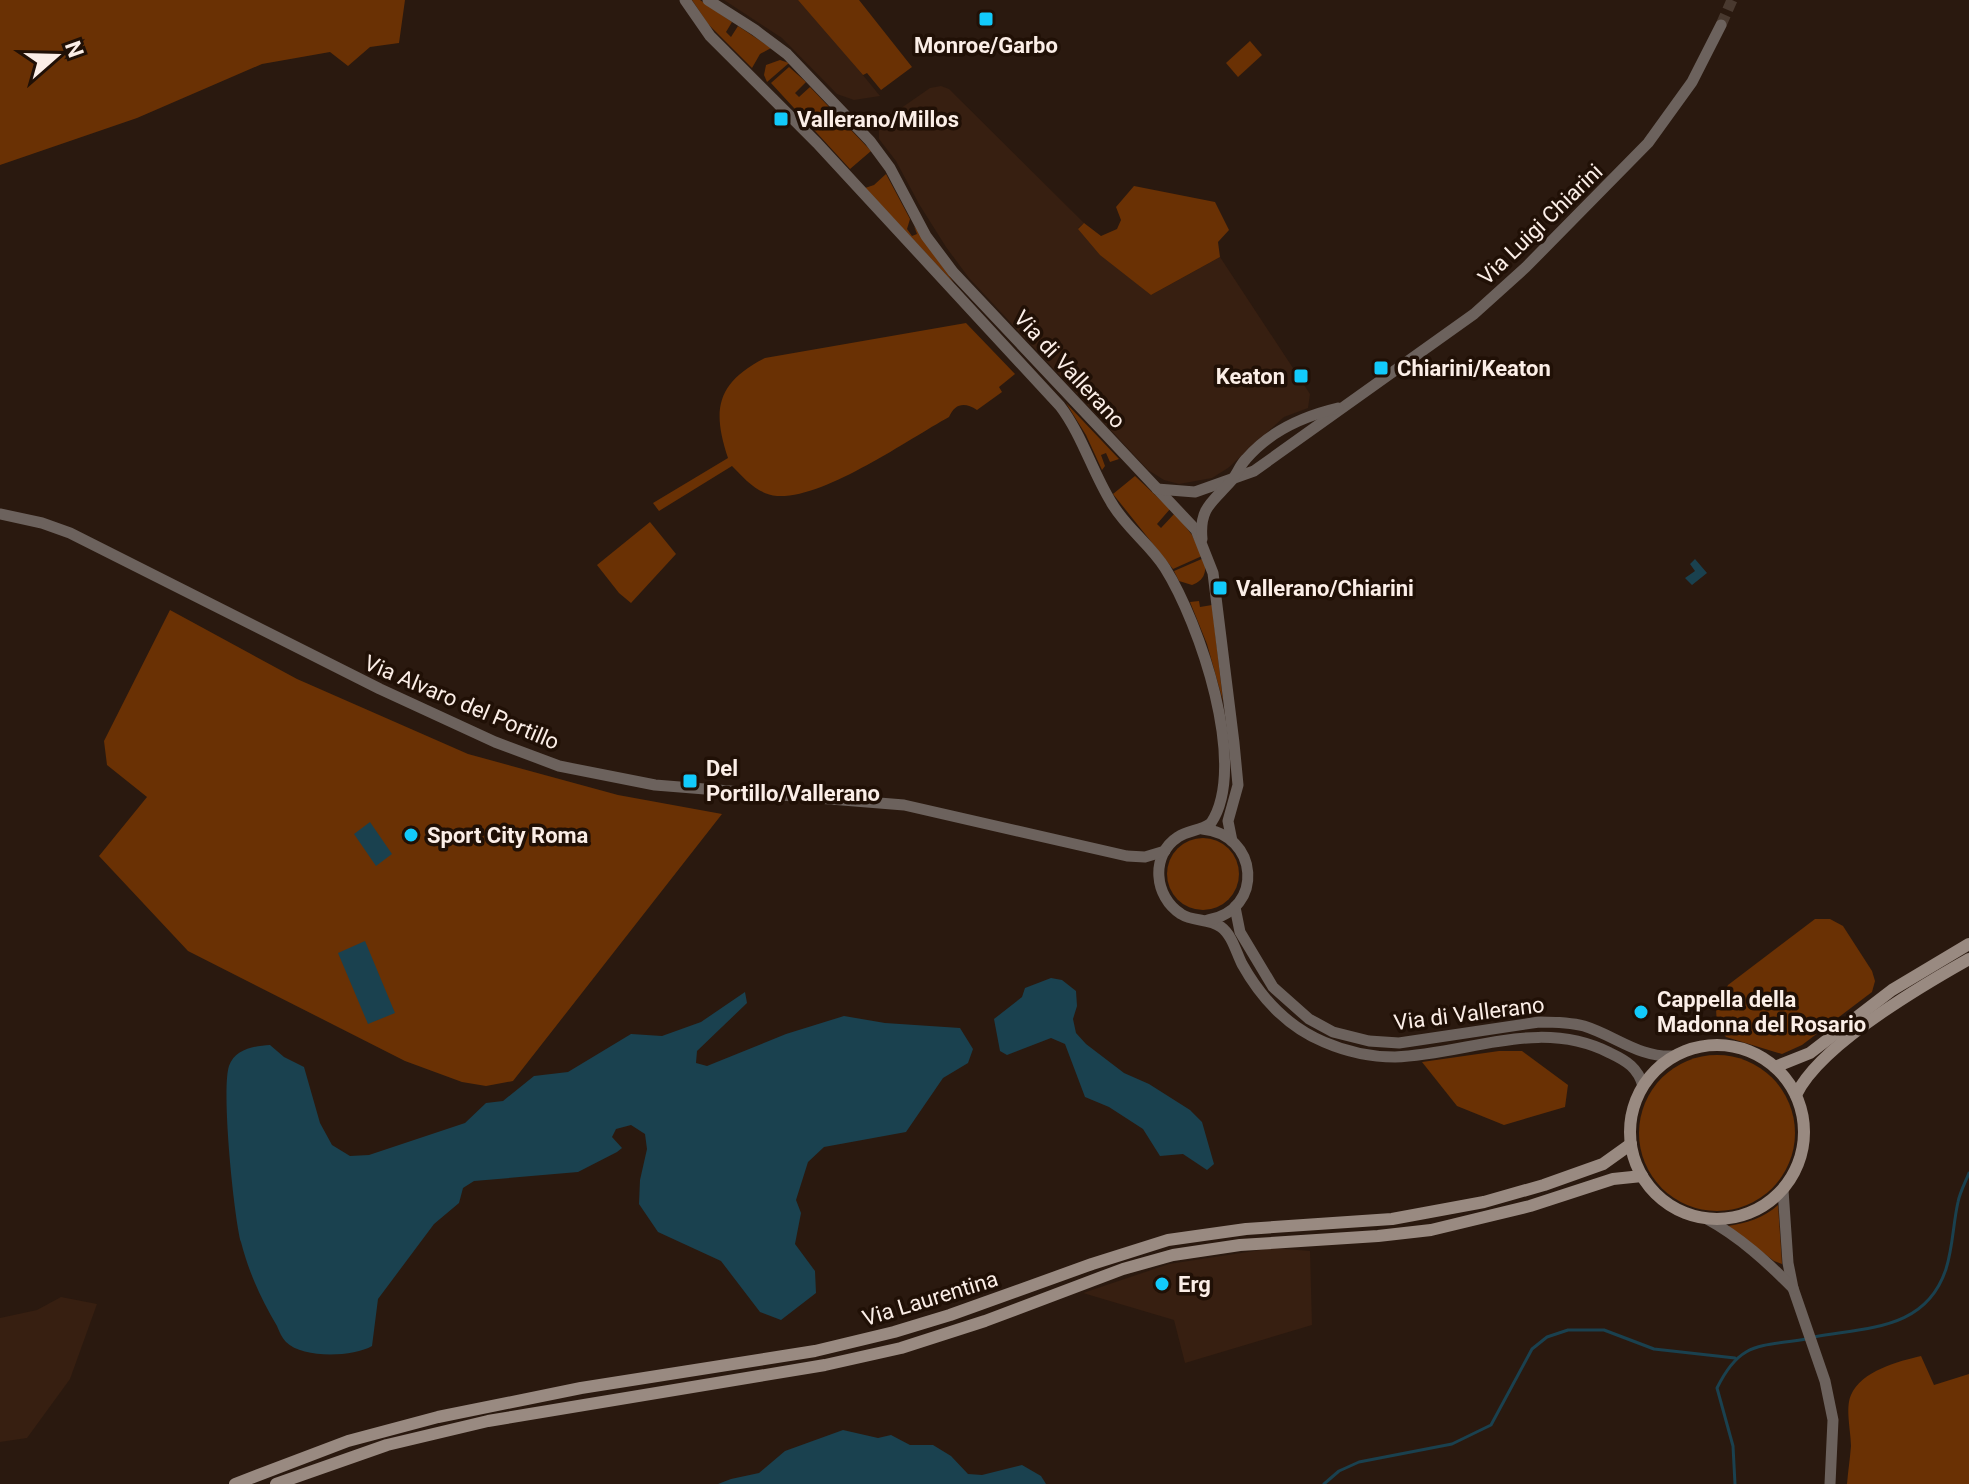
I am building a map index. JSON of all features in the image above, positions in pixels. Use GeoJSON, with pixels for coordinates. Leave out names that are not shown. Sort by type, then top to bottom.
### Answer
{"type":"FeatureCollection","features":[{"type":"Feature","properties":{"kind":"main road"},"geometry":{"type":"LineString","coordinates":[[1775,1067],[1810,1053],[1892,990],[1969,944]]}},
{"type":"Feature","properties":{"kind":"main road"},"geometry":{"type":"LineString","coordinates":[[1796,1095],[1812,1069],[1837,1048],[1896,1004],[1969,959]]}},
{"type":"Feature","properties":{"kind":"main road"},"geometry":{"type":"LineString","coordinates":[[1725,1046],[1754,1054],[1775,1067],[1796,1095],[1803,1117],[1803,1148],[1794,1174],[1783,1190],[1749,1214],[1726,1219],[1707,1219],[1670,1206],[1642,1176],[1631,1144],[1631,1116],[1643,1086],[1658,1068],[1674,1056],[1701,1047],[1725,1046]]}},
{"type":"Feature","properties":{"kind":"main road","name":"Via Laurentina"},"geometry":{"type":"LineString","coordinates":[[235,1484],[348,1441],[438,1417],[581,1388],[815,1351],[894,1332],[1168,1240],[1246,1229],[1406,1217],[1484,1202],[1603,1164],[1631,1144]]}},
{"type":"Feature","properties":{"kind":"main road","name":"Via Laurentina"},"geometry":{"type":"LineString","coordinates":[[276,1484],[387,1445],[488,1421],[798,1370],[901,1348],[985,1321],[1123,1269],[1173,1255],[1240,1245],[1431,1230],[1530,1206],[1613,1179],[1642,1176]]}},
{"type":"Feature","properties":{"kind":"street","name":"Via di Vallerano"},"geometry":{"type":"LineString","coordinates":[[685,0],[710,36],[786,110],[1060,406],[1076,429],[1113,506],[1164,566],[1199,639],[1213,687],[1225,775],[1224,789],[1214,818],[1208,825],[1179,836],[1165,851]]}},
{"type":"Feature","properties":{"kind":"street","name":"Via di Vallerano"},"geometry":{"type":"LineString","coordinates":[[708,0],[787,54],[870,141],[890,168],[926,236],[953,272],[1188,520],[1203,543],[1213,573],[1236,766],[1237,792],[1228,827],[1232,841],[1243,853],[1248,872],[1245,891],[1235,907],[1240,932],[1273,987],[1309,1019],[1347,1036],[1369,1041],[1399,1043],[1551,1022],[1583,1026],[1644,1054],[1674,1056]]}},
{"type":"Feature","properties":{"kind":"street","name":"Via Luigi Chiarini"},"geometry":{"type":"LineString","coordinates":[[1157,489],[1195,492],[1254,471],[1483,306],[1648,143],[1701,66],[1721,25]]}},
{"type":"Feature","properties":{"kind":"street","name":"Via Luigi Chiarini"},"geometry":{"type":"LineString","coordinates":[[1203,543],[1201,527],[1204,511],[1233,479],[1245,460],[1268,439],[1303,418],[1339,407]]}},
{"type":"Feature","properties":{"kind":"street","name":"Via Alvaro del Portillo"},"geometry":{"type":"LineString","coordinates":[[0,514],[70,533],[380,689],[495,742],[559,766],[655,785],[917,807],[1127,856],[1142,857],[1165,851]]}},
{"type":"Feature","properties":{"kind":"street"},"geometry":{"type":"LineString","coordinates":[[1199,829],[1215,832],[1232,841]]}},
{"type":"Feature","properties":{"kind":"street"},"geometry":{"type":"LineString","coordinates":[[1159,881],[1159,865],[1165,851]]}},
{"type":"Feature","properties":{"kind":"street","name":"Via Alvaro del Portillo"},"geometry":{"type":"LineString","coordinates":[[1127,856],[1149,869],[1159,881]]}},
{"type":"Feature","properties":{"kind":"street","name":"Via di Vallerano"},"geometry":{"type":"LineString","coordinates":[[1159,881],[1163,896],[1173,908],[1186,916],[1207,920],[1226,932],[1249,975],[1272,1006],[1301,1030],[1323,1042],[1366,1055],[1397,1057],[1537,1036],[1567,1037],[1591,1044],[1629,1064],[1640,1075],[1643,1086]]}},
{"type":"Feature","properties":{"kind":"street"},"geometry":{"type":"LineString","coordinates":[[1207,920],[1224,916],[1235,907]]}},
{"type":"Feature","properties":{"kind":"street"},"geometry":{"type":"LineString","coordinates":[[1783,1190],[1786,1249],[1793,1288],[1819,1365],[1833,1420],[1830,1484]]}},
{"type":"Feature","properties":{"kind":"street"},"geometry":{"type":"LineString","coordinates":[[1707,1219],[1727,1230],[1767,1262],[1793,1288]]}},
{"type":"Feature","properties":{"kind":"shaded area"},"geometry":{"type":"Polygon","coordinates":[[[0,0],[405,0],[399,43],[370,47],[348,66],[330,52],[262,64],[137,118],[0,165],[0,0]]]}},
{"type":"Feature","properties":{"kind":"shaded area"},"geometry":{"type":"Polygon","coordinates":[[[692,0],[700,0],[732,22],[726,32],[731,37],[738,26],[771,48],[760,54],[752,68],[708,24],[692,0]]]}},
{"type":"Feature","properties":{"kind":"shaded area"},"geometry":{"type":"Polygon","coordinates":[[[724,0],[798,0],[880,96],[854,100],[837,94],[782,38],[724,0]]]}},
{"type":"Feature","properties":{"kind":"shaded area"},"geometry":{"type":"Polygon","coordinates":[[[798,0],[859,0],[912,67],[881,90],[867,73],[863,75],[798,0]]]}},
{"type":"Feature","properties":{"kind":"shaded area"},"geometry":{"type":"Polygon","coordinates":[[[1250,41],[1262,55],[1238,77],[1226,63],[1250,41]]]}},
{"type":"Feature","properties":{"kind":"shaded area"},"geometry":{"type":"Polygon","coordinates":[[[780,60],[789,63],[767,82],[764,75],[766,65],[780,60]]]}},
{"type":"Feature","properties":{"kind":"shaded area"},"geometry":{"type":"Polygon","coordinates":[[[789,67],[806,82],[795,93],[799,97],[810,87],[871,151],[850,169],[771,83],[789,67]]]}},
{"type":"Feature","properties":{"kind":"shaded area"},"geometry":{"type":"Polygon","coordinates":[[[941,86],[949,89],[1084,223],[1078,228],[1151,295],[1220,257],[1310,394],[1308,408],[1284,417],[1228,468],[1212,478],[1179,484],[1164,480],[1148,470],[969,278],[946,247],[896,161],[879,139],[884,120],[930,88],[941,86]]]}},
{"type":"Feature","properties":{"kind":"shaded area"},"geometry":{"type":"Polygon","coordinates":[[[886,174],[910,219],[907,229],[912,236],[917,234],[914,226],[954,283],[865,188],[874,185],[886,174]]]}},
{"type":"Feature","properties":{"kind":"shaded area"},"geometry":{"type":"Polygon","coordinates":[[[1134,186],[1215,202],[1229,230],[1218,242],[1220,257],[1151,295],[1100,255],[1078,229],[1084,223],[1101,236],[1117,229],[1121,220],[1116,207],[1134,186]]]}},
{"type":"Feature","properties":{"kind":"shaded area"},"geometry":{"type":"Polygon","coordinates":[[[966,323],[1015,374],[999,387],[1002,392],[977,410],[964,405],[957,407],[949,417],[865,466],[818,488],[777,496],[752,485],[732,466],[659,511],[653,503],[728,458],[720,426],[722,399],[736,377],[765,358],[966,323]]]}},
{"type":"Feature","properties":{"kind":"shaded area"},"geometry":{"type":"Polygon","coordinates":[[[1066,403],[1119,459],[1110,462],[1106,453],[1101,455],[1105,466],[1102,470],[1086,435],[1066,403]]]}},
{"type":"Feature","properties":{"kind":"shaded area"},"geometry":{"type":"Polygon","coordinates":[[[1135,476],[1170,509],[1157,524],[1161,528],[1175,513],[1192,535],[1202,556],[1173,569],[1113,494],[1135,476]]]}},
{"type":"Feature","properties":{"kind":"shaded area"},"geometry":{"type":"Polygon","coordinates":[[[650,522],[676,554],[631,603],[597,565],[650,522]]]}},
{"type":"Feature","properties":{"kind":"shaded area"},"geometry":{"type":"Polygon","coordinates":[[[1204,558],[1205,571],[1200,580],[1192,585],[1179,581],[1174,571],[1204,558]]]}},
{"type":"Feature","properties":{"kind":"shaded area"},"geometry":{"type":"Polygon","coordinates":[[[1199,601],[1200,607],[1212,605],[1223,701],[1207,644],[1190,602],[1199,601]]]}},
{"type":"Feature","properties":{"kind":"shaded area","name":"Sport City Roma"},"geometry":{"type":"Polygon","coordinates":[[[170,610],[297,679],[468,754],[618,795],[722,814],[513,1081],[486,1086],[462,1082],[405,1061],[188,951],[99,856],[147,797],[107,765],[104,741],[170,610]]]}},
{"type":"Feature","properties":{"kind":"shaded area"},"geometry":{"type":"Polygon","coordinates":[[[1210,838],[1229,848],[1237,860],[1237,888],[1229,900],[1217,908],[1196,910],[1177,900],[1169,888],[1167,867],[1177,848],[1189,840],[1210,838]]]}},
{"type":"Feature","properties":{"kind":"shaded area"},"geometry":{"type":"Polygon","coordinates":[[[1815,919],[1830,919],[1843,926],[1872,971],[1875,981],[1872,992],[1802,1045],[1782,1054],[1726,1037],[1717,1027],[1716,1008],[1728,985],[1815,919]]]}},
{"type":"Feature","properties":{"kind":"shaded area"},"geometry":{"type":"Polygon","coordinates":[[[1499,1051],[1522,1051],[1568,1085],[1565,1107],[1504,1125],[1457,1106],[1422,1062],[1499,1051]]]}},
{"type":"Feature","properties":{"kind":"shaded area"},"geometry":{"type":"Polygon","coordinates":[[[1717,1055],[1747,1061],[1772,1078],[1789,1103],[1795,1133],[1789,1163],[1772,1188],[1747,1205],[1717,1211],[1687,1205],[1662,1188],[1645,1163],[1639,1133],[1645,1103],[1662,1078],[1687,1061],[1717,1055]]]}},
{"type":"Feature","properties":{"kind":"shaded area"},"geometry":{"type":"Polygon","coordinates":[[[1778,1205],[1782,1264],[1728,1226],[1755,1219],[1778,1205]]]}},
{"type":"Feature","properties":{"kind":"shaded area"},"geometry":{"type":"Polygon","coordinates":[[[1274,1248],[1310,1251],[1312,1325],[1185,1363],[1174,1320],[1083,1293],[1169,1264],[1274,1248]]]}},
{"type":"Feature","properties":{"kind":"shaded area"},"geometry":{"type":"Polygon","coordinates":[[[61,1297],[97,1304],[70,1379],[27,1438],[0,1442],[0,1318],[37,1310],[61,1297]]]}},
{"type":"Feature","properties":{"kind":"shaded area"},"geometry":{"type":"Polygon","coordinates":[[[1921,1356],[1934,1385],[1969,1374],[1969,1484],[1847,1484],[1851,1395],[1872,1373],[1921,1356]]]}},
{"type":"Feature","properties":{"kind":"water"},"geometry":{"type":"Polygon","coordinates":[[[1695,559],[1707,573],[1692,585],[1685,578],[1695,571],[1690,564],[1695,559]]]}},
{"type":"Feature","properties":{"kind":"water"},"geometry":{"type":"Polygon","coordinates":[[[370,822],[392,854],[376,866],[354,834],[370,822]]]}},
{"type":"Feature","properties":{"kind":"water"},"geometry":{"type":"Polygon","coordinates":[[[365,941],[395,1013],[368,1024],[338,953],[365,941]]]}},
{"type":"Feature","properties":{"kind":"water"},"geometry":{"type":"Polygon","coordinates":[[[1051,978],[1062,980],[1076,991],[1077,1006],[1073,1019],[1076,1033],[1086,1044],[1124,1073],[1149,1084],[1190,1110],[1202,1122],[1214,1164],[1207,1170],[1183,1154],[1160,1156],[1143,1129],[1109,1107],[1085,1097],[1065,1044],[1051,1038],[1007,1055],[1000,1051],[994,1019],[1022,997],[1025,988],[1051,978]]]}},
{"type":"Feature","properties":{"kind":"water"},"geometry":{"type":"Polygon","coordinates":[[[745,992],[747,1003],[697,1051],[696,1063],[707,1066],[786,1034],[844,1016],[885,1023],[960,1028],[973,1049],[968,1063],[943,1078],[906,1132],[824,1147],[808,1162],[796,1200],[801,1213],[795,1244],[815,1271],[816,1293],[781,1320],[760,1312],[721,1261],[658,1232],[639,1204],[640,1180],[647,1149],[645,1134],[631,1125],[616,1129],[612,1137],[622,1148],[578,1172],[474,1181],[463,1188],[459,1203],[434,1224],[378,1299],[372,1346],[341,1354],[316,1354],[294,1348],[285,1340],[252,1275],[238,1228],[229,1153],[227,1079],[229,1066],[240,1052],[270,1045],[284,1057],[304,1067],[320,1123],[332,1145],[350,1156],[369,1155],[465,1123],[486,1103],[503,1101],[534,1076],[568,1072],[631,1034],[662,1036],[701,1022],[745,992]]]}},
{"type":"Feature","properties":{"kind":"water"},"geometry":{"type":"Polygon","coordinates":[[[843,1430],[878,1438],[891,1435],[910,1445],[933,1445],[951,1456],[968,1474],[982,1475],[1022,1465],[1041,1476],[1046,1484],[718,1484],[759,1473],[785,1451],[843,1430]]]}},
{"type":"Feature","properties":{"kind":"waterway"},"geometry":{"type":"LineString","coordinates":[[1814,1337],[1893,1322],[1925,1304],[1937,1289],[1946,1269],[1959,1198],[1969,1173]]}},
{"type":"Feature","properties":{"kind":"waterway"},"geometry":{"type":"LineString","coordinates":[[1324,1484],[1339,1471],[1359,1462],[1452,1444],[1491,1425],[1532,1349],[1547,1337],[1568,1330],[1604,1330],[1654,1349],[1735,1358]]}},
{"type":"Feature","properties":{"kind":"waterway"},"geometry":{"type":"LineString","coordinates":[[1735,1484],[1733,1446],[1717,1388],[1734,1362],[1752,1349],[1806,1339]]}},
{"type":"Feature","properties":{"kind":"tunnel"},"geometry":{"type":"LineString","coordinates":[[1721,25],[1732,0]]}},
{"type":"Feature","properties":{"kind":"place","name":"Monroe/Garbo"},"geometry":{"type":"Point","coordinates":[986,19]}},
{"type":"Feature","properties":{"kind":"place","name":"Vallerano/Millos"},"geometry":{"type":"Point","coordinates":[781,119]}},
{"type":"Feature","properties":{"kind":"place","name":"Chiarini/Keaton"},"geometry":{"type":"Point","coordinates":[1381,368]}},
{"type":"Feature","properties":{"kind":"place","name":"Keaton"},"geometry":{"type":"Point","coordinates":[1301,376]}},
{"type":"Feature","properties":{"kind":"place","name":"Vallerano/Chiarini"},"geometry":{"type":"Point","coordinates":[1220,588]}},
{"type":"Feature","properties":{"kind":"place","name":"Del Portillo/Vallerano"},"geometry":{"type":"Point","coordinates":[690,781]}},
{"type":"Feature","properties":{"kind":"place","name":"Sport City Roma"},"geometry":{"type":"Point","coordinates":[411,835]}},
{"type":"Feature","properties":{"kind":"place","name":"Cappella della Madonna del Rosario"},"geometry":{"type":"Point","coordinates":[1641,1012]}},
{"type":"Feature","properties":{"kind":"place","name":"Erg"},"geometry":{"type":"Point","coordinates":[1162,1284]}}]}
